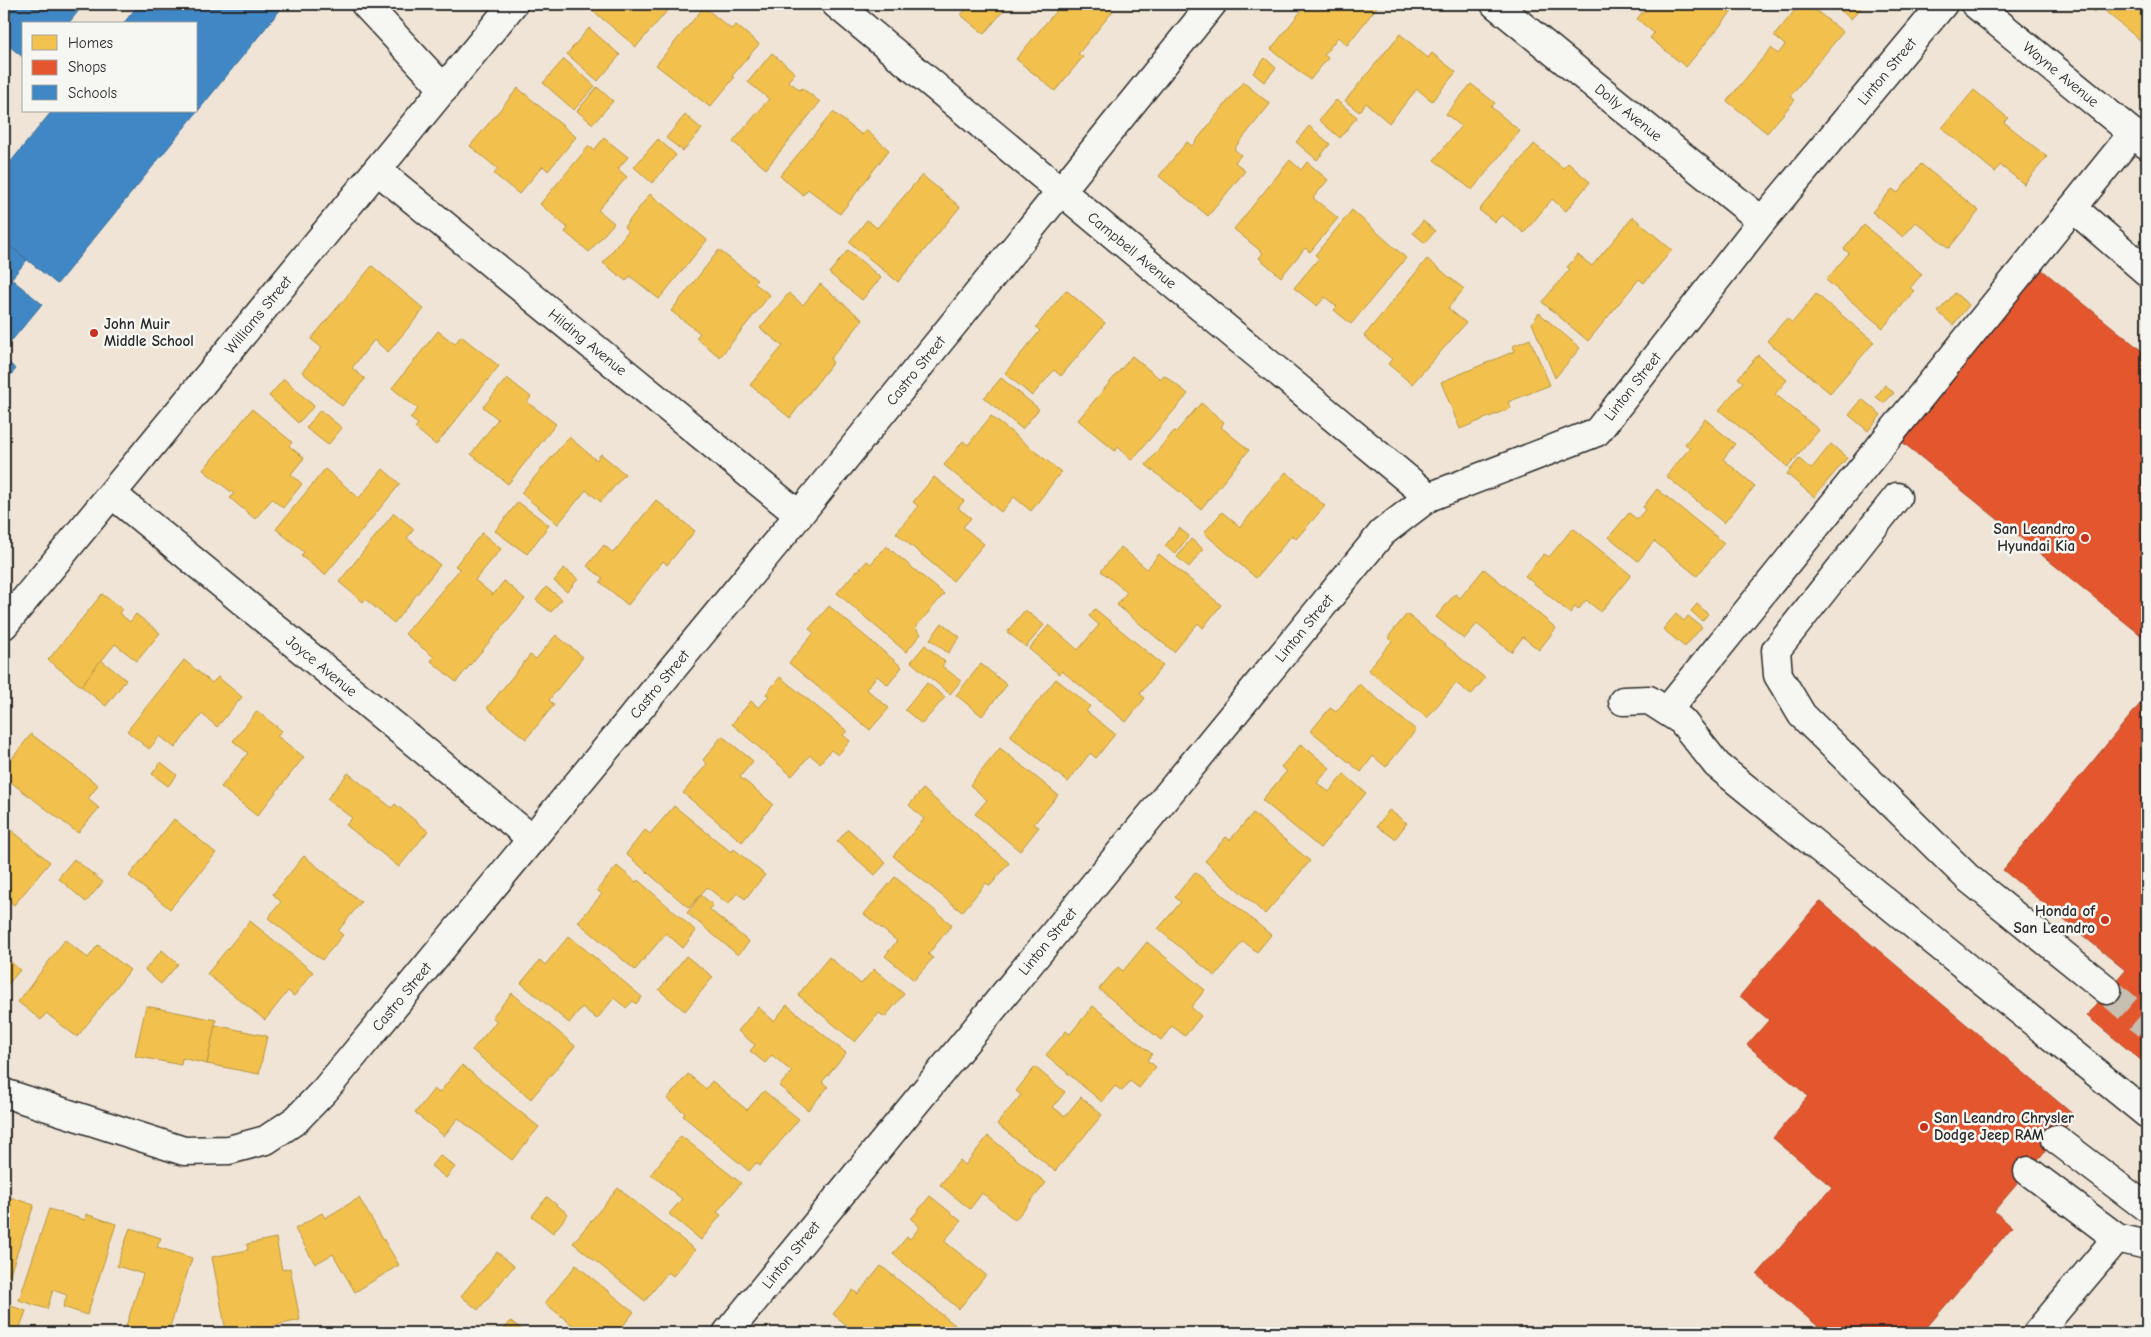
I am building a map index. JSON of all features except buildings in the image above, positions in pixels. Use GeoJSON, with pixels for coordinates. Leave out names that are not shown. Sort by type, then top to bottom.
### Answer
{"type":"FeatureCollection","features":[{"type":"Feature","properties":{"kind":"street"},"geometry":{"type":"LineString","coordinates":[[365,4],[444,89]]}},
{"type":"Feature","properties":{"kind":"street","name":"Williams Street"},"geometry":{"type":"LineString","coordinates":[[4,625],[513,4]]}},
{"type":"Feature","properties":{"kind":"street","name":"Campbell Avenue"},"geometry":{"type":"LineString","coordinates":[[836,4],[1429,496]]}},
{"type":"Feature","properties":{"kind":"street","name":"Castro Street"},"geometry":{"type":"LineString","coordinates":[[4,1093],[184,1152],[229,1150],[266,1140],[296,1120],[325,1090],[531,838],[800,516],[1061,189],[1212,4]]}},
{"type":"Feature","properties":{"kind":"street","name":"Dolly Avenue"},"geometry":{"type":"LineString","coordinates":[[1495,4],[1762,221]]}},
{"type":"Feature","properties":{"kind":"street","name":"Linton Street"},"geometry":{"type":"LineString","coordinates":[[727,1333],[1382,533],[1429,496],[1596,432],[1762,221],[1943,4]]}},
{"type":"Feature","properties":{"kind":"street","name":"Wayne Avenue"},"geometry":{"type":"LineString","coordinates":[[1975,4],[2140,139]]}},
{"type":"Feature","properties":{"kind":"street"},"geometry":{"type":"LineString","coordinates":[[1667,711],[2073,208],[2140,139]]}},
{"type":"Feature","properties":{"kind":"street","name":"Hilding Avenue"},"geometry":{"type":"LineString","coordinates":[[377,170],[800,516]]}},
{"type":"Feature","properties":{"kind":"street"},"geometry":{"type":"LineString","coordinates":[[2073,208],[2147,272]]}},
{"type":"Feature","properties":{"kind":"street","name":"Joyce Avenue"},"geometry":{"type":"LineString","coordinates":[[112,494],[531,838]]}},
{"type":"Feature","properties":{"kind":"street"},"geometry":{"type":"LineString","coordinates":[[1897,497],[1776,650],[1778,675],[1802,715],[1968,878],[2107,990]]}},
{"type":"Feature","properties":{"kind":"street"},"geometry":{"type":"LineString","coordinates":[[1623,701],[1649,700],[1682,721],[1717,765],[2147,1114]]}},
{"type":"Feature","properties":{"kind":"street"},"geometry":{"type":"LineString","coordinates":[[2056,1139],[2147,1208]]}},
{"type":"Feature","properties":{"kind":"street"},"geometry":{"type":"LineString","coordinates":[[2028,1171],[2117,1238],[2147,1245]]}},
{"type":"Feature","properties":{"kind":"street"},"geometry":{"type":"LineString","coordinates":[[2037,1333],[2117,1238]]}},
{"type":"Feature","properties":{"kind":"tunnel"},"geometry":{"type":"LineString","coordinates":[[2107,990],[2147,1025]]}},
{"type":"Feature","properties":{"kind":"place","name":"John Muir Middle School"},"geometry":{"type":"Point","coordinates":[94,333]}},
{"type":"Feature","properties":{"kind":"place","name":"San Leandro Hyundai Kia"},"geometry":{"type":"Point","coordinates":[2085,538]}},
{"type":"Feature","properties":{"kind":"place","name":"Honda of San Leandro"},"geometry":{"type":"Point","coordinates":[2105,920]}},
{"type":"Feature","properties":{"kind":"place","name":"San Leandro Chrysler Dodge Jeep RAM"},"geometry":{"type":"Point","coordinates":[1924,1127]}}]}
